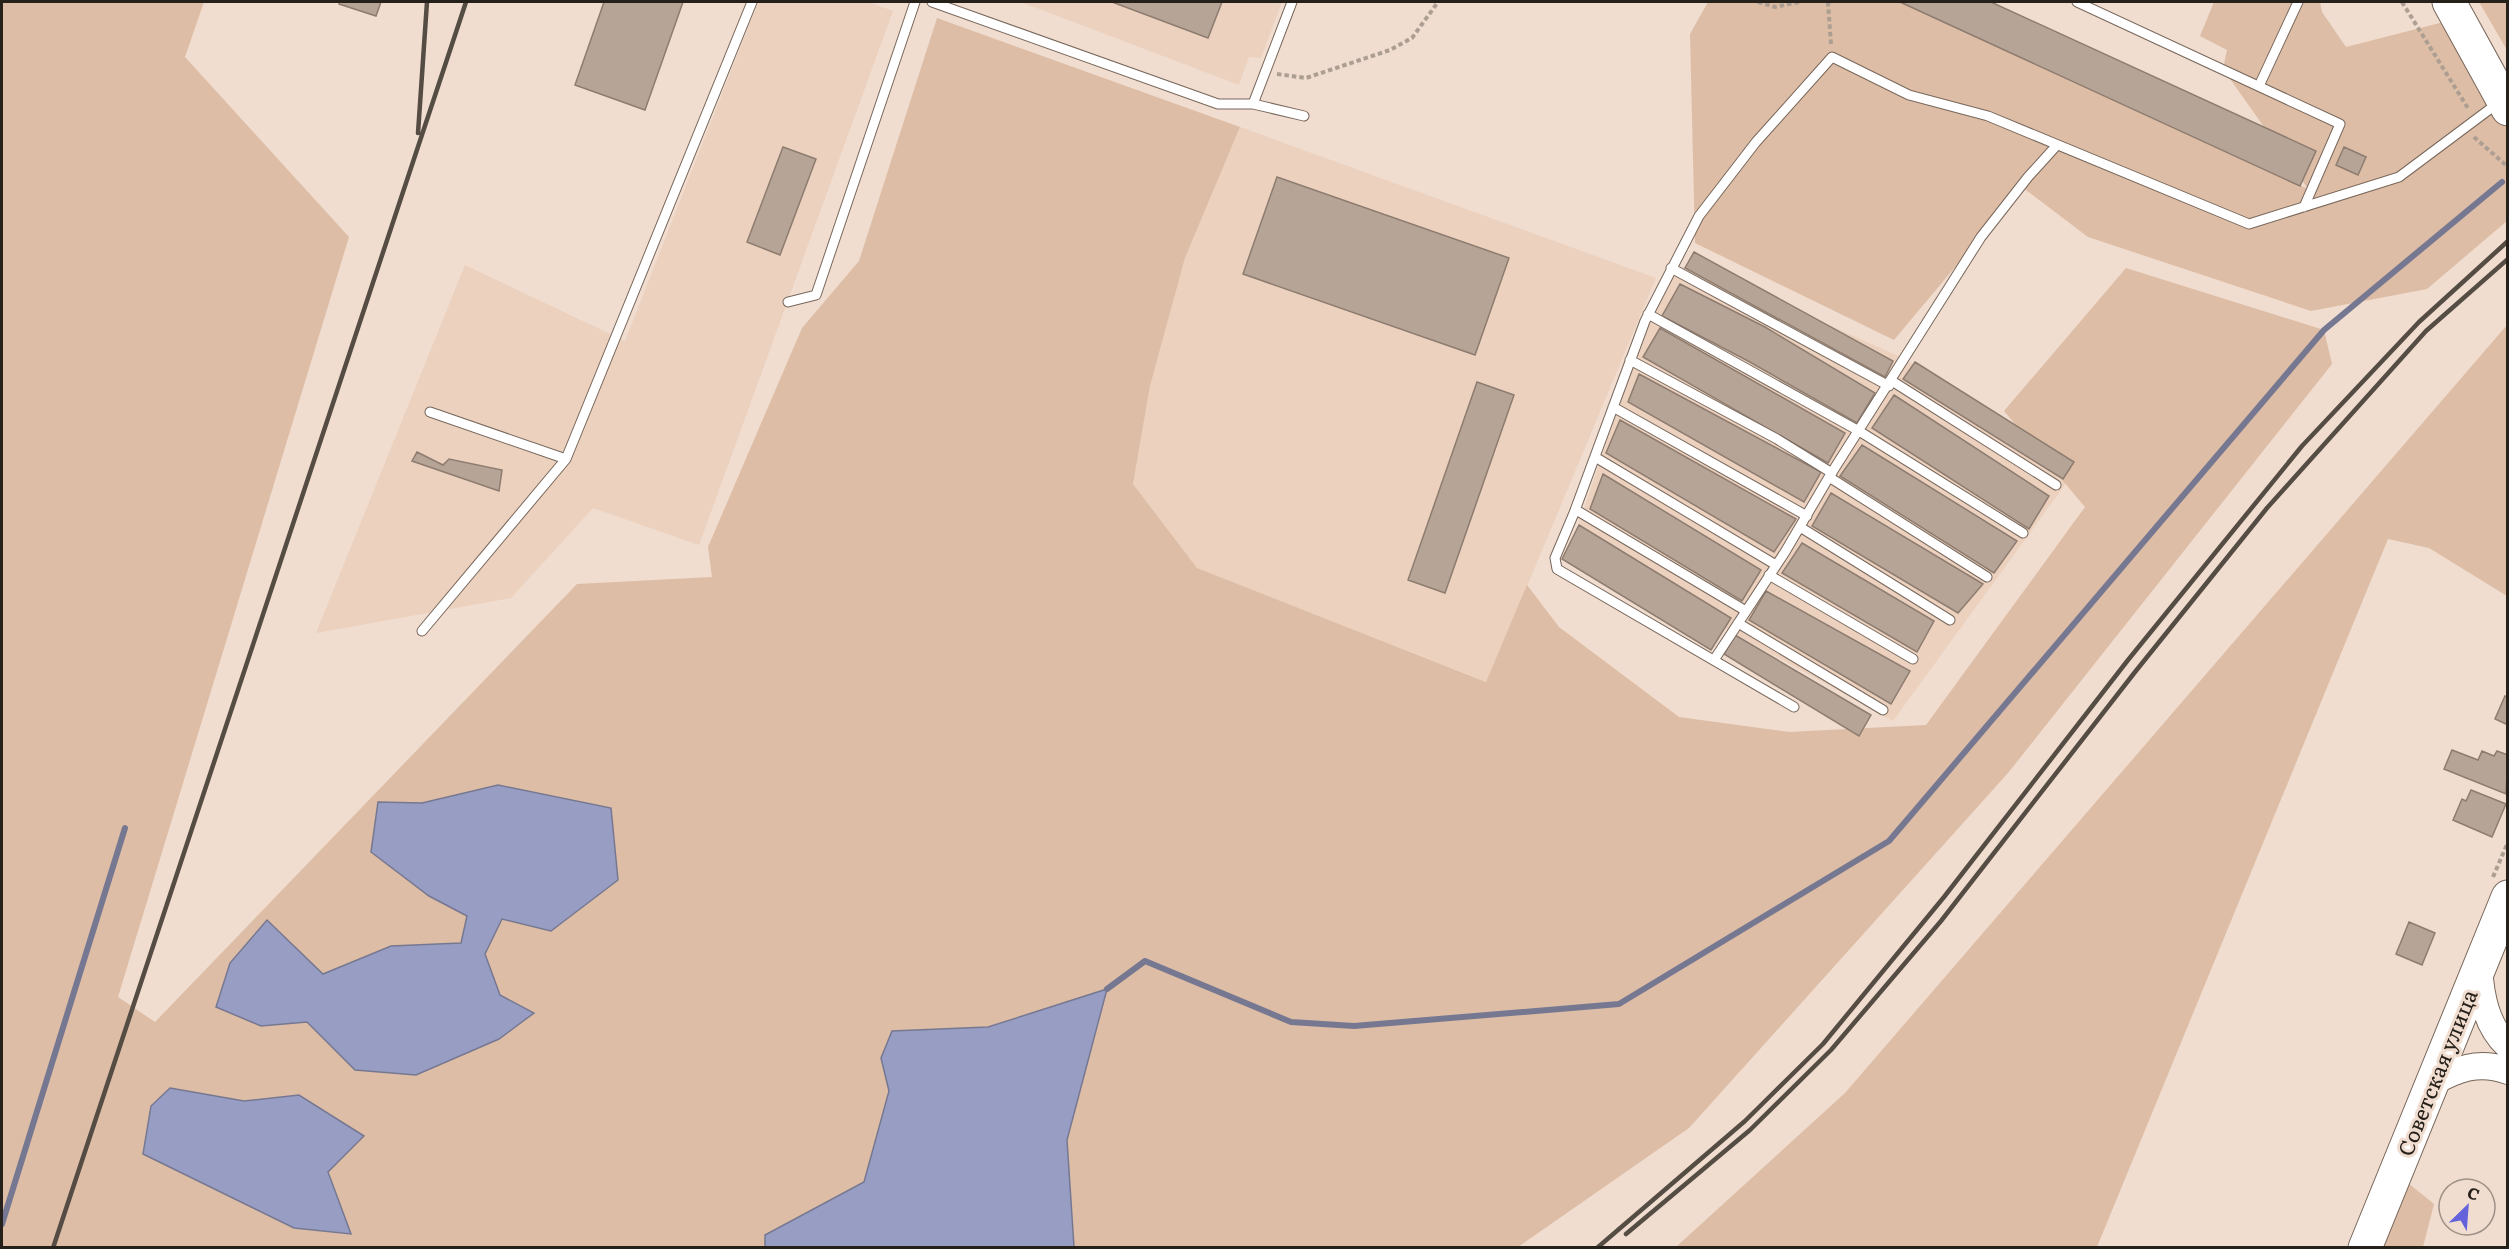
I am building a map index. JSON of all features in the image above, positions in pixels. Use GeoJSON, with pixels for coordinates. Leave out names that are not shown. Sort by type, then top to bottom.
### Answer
{"type":"FeatureCollection","features":[{"type":"Feature","properties":{"kind":"highway"},"geometry":{"type":"LineString","coordinates":[[2449,2],[2505,104]]}},
{"type":"Feature","properties":{"kind":"highway","name":"Советская улица"},"geometry":{"type":"LineString","coordinates":[[2365,1248],[2508,897]]}},
{"type":"Feature","properties":{"kind":"main road"},"geometry":{"type":"LineString","coordinates":[[2479,968],[2480,991],[2486,1013],[2499,1039],[2508,1046]]}},
{"type":"Feature","properties":{"kind":"main road"},"geometry":{"type":"LineString","coordinates":[[2432,1083],[2455,1070],[2480,1065],[2508,1071]]}},
{"type":"Feature","properties":{"kind":"lane"},"geometry":{"type":"LineString","coordinates":[[422,631],[566,459],[752,2]]}},
{"type":"Feature","properties":{"kind":"lane"},"geometry":{"type":"LineString","coordinates":[[788,302],[816,295],[915,2]]}},
{"type":"Feature","properties":{"kind":"lane"},"geometry":{"type":"LineString","coordinates":[[932,2],[1218,104],[1253,104],[1304,116]]}},
{"type":"Feature","properties":{"kind":"lane"},"geometry":{"type":"LineString","coordinates":[[1253,104],[1292,2]]}},
{"type":"Feature","properties":{"kind":"lane"},"geometry":{"type":"LineString","coordinates":[[2077,2],[2340,124],[2304,207]]}},
{"type":"Feature","properties":{"kind":"lane"},"geometry":{"type":"LineString","coordinates":[[2259,86],[2298,2]]}},
{"type":"Feature","properties":{"kind":"lane"},"geometry":{"type":"LineString","coordinates":[[1794,707],[1557,569],[1555,558],[1576,510],[1648,314],[1699,216],[1715,192],[1784,108],[1832,57],[1908,95],[1988,116],[2249,224],[2399,177],[2465,129],[2505,104]]}},
{"type":"Feature","properties":{"kind":"lane"},"geometry":{"type":"LineString","coordinates":[[1714,660],[1981,237],[2028,177],[2057,145]]}},
{"type":"Feature","properties":{"kind":"lane"},"geometry":{"type":"LineString","coordinates":[[1671,268],[1890,383],[2056,485]]}},
{"type":"Feature","properties":{"kind":"lane"},"geometry":{"type":"LineString","coordinates":[[1648,314],[1859,431],[2023,533]]}},
{"type":"Feature","properties":{"kind":"lane"},"geometry":{"type":"LineString","coordinates":[[1630,360],[1777,439],[1987,577]]}},
{"type":"Feature","properties":{"kind":"lane"},"geometry":{"type":"LineString","coordinates":[[1613,407],[1807,516]]}},
{"type":"Feature","properties":{"kind":"lane"},"geometry":{"type":"LineString","coordinates":[[430,412],[566,459]]}},
{"type":"Feature","properties":{"kind":"lane"},"geometry":{"type":"LineString","coordinates":[[1596,457],[1776,565]]}},
{"type":"Feature","properties":{"kind":"lane"},"geometry":{"type":"LineString","coordinates":[[1576,510],[1746,611]]}},
{"type":"Feature","properties":{"kind":"lane"},"geometry":{"type":"LineString","coordinates":[[1800,527],[1950,620]]}},
{"type":"Feature","properties":{"kind":"lane"},"geometry":{"type":"LineString","coordinates":[[1769,575],[1913,659]]}},
{"type":"Feature","properties":{"kind":"lane"},"geometry":{"type":"LineString","coordinates":[[1738,623],[1883,710]]}},
{"type":"Feature","properties":{"kind":"path"},"geometry":{"type":"LineString","coordinates":[[1265,73],[1305,78],[1390,50],[1412,38],[1438,2]]}},
{"type":"Feature","properties":{"kind":"path"},"geometry":{"type":"LineString","coordinates":[[1758,2],[1775,7],[1799,2]]}},
{"type":"Feature","properties":{"kind":"path"},"geometry":{"type":"LineString","coordinates":[[1828,2],[1832,57]]}},
{"type":"Feature","properties":{"kind":"path"},"geometry":{"type":"LineString","coordinates":[[2402,2],[2470,109],[2465,129],[2508,167]]}},
{"type":"Feature","properties":{"kind":"shaded area"},"geometry":{"type":"Polygon","coordinates":[[[2,2],[204,2],[185,57],[349,237],[118,997],[155,1022],[577,584],[712,577],[708,547],[802,328],[859,261],[937,18],[1240,127],[1185,258],[1150,386],[1133,484],[1197,568],[1486,682],[1527,585],[1559,627],[1679,717],[1789,732],[1926,725],[2085,507],[2004,411],[2126,268],[2324,330],[2332,364],[2008,773],[1689,1128],[1518,1247],[1074,1247],[1067,1140],[1107,989],[988,1027],[892,1031],[881,1058],[889,1091],[864,1182],[765,1235],[765,1247],[2,1248],[2,2]],[[498,785],[422,803],[378,802],[429,896],[467,916],[461,943],[391,946],[323,974],[267,920],[307,1022],[355,1070],[416,1075],[499,1039],[534,1013],[500,995],[485,954],[502,919],[551,931],[618,880],[498,785]],[[170,1088],[350,1234],[328,1172],[364,1136],[244,1101],[170,1088]]]}},
{"type":"Feature","properties":{"kind":"shaded area"},"geometry":{"type":"Polygon","coordinates":[[[758,2],[869,2],[893,11],[699,545],[593,508],[511,598],[316,633],[465,265],[625,341],[758,2]]]}},
{"type":"Feature","properties":{"kind":"shaded area"},"geometry":{"type":"Polygon","coordinates":[[[1021,2],[1282,2],[1261,58],[1249,57],[1239,85],[1021,2]]]}},
{"type":"Feature","properties":{"kind":"shaded area"},"geometry":{"type":"Polygon","coordinates":[[[1708,2],[1910,2],[2308,189],[2223,69],[2227,50],[2200,36],[2214,2],[2320,2],[2322,12],[2346,47],[2467,16],[2507,121],[2507,221],[2427,289],[2311,311],[2088,237],[2022,187],[1894,340],[1695,243],[1690,34],[1708,2]]]}},
{"type":"Feature","properties":{"kind":"shaded area"},"geometry":{"type":"Polygon","coordinates":[[[2479,2],[2507,2],[2507,50],[2479,2]]]}},
{"type":"Feature","properties":{"kind":"shaded area"},"geometry":{"type":"Polygon","coordinates":[[[1240,127],[1656,278],[1487,682],[1197,568],[1133,484],[1150,386],[1185,258],[1240,127]]]}},
{"type":"Feature","properties":{"kind":"shaded area"},"geometry":{"type":"Polygon","coordinates":[[[1690,263],[1905,359],[2072,475],[1893,721],[1572,544],[1661,281],[1690,263]]]}},
{"type":"Feature","properties":{"kind":"shaded area"},"geometry":{"type":"Polygon","coordinates":[[[2507,325],[2507,596],[2429,548],[2388,539],[2097,1247],[1676,1247],[1845,1093],[2507,325]]]}},
{"type":"Feature","properties":{"kind":"shaded area"},"geometry":{"type":"Polygon","coordinates":[[[2408,1183],[2434,1204],[2423,1247],[2381,1248],[2408,1183]]]}},
{"type":"Feature","properties":{"kind":"water"},"geometry":{"type":"Polygon","coordinates":[[[498,785],[611,808],[618,880],[551,931],[502,919],[485,954],[500,995],[534,1013],[499,1039],[416,1075],[355,1070],[307,1022],[261,1026],[216,1007],[230,963],[267,920],[323,974],[391,946],[461,943],[467,916],[429,896],[371,852],[378,802],[422,803],[498,785]]]}},
{"type":"Feature","properties":{"kind":"water"},"geometry":{"type":"Polygon","coordinates":[[[1107,989],[1067,1140],[1074,1247],[765,1247],[765,1235],[864,1182],[889,1091],[881,1058],[892,1031],[988,1027],[1107,989]]]}},
{"type":"Feature","properties":{"kind":"water"},"geometry":{"type":"Polygon","coordinates":[[[170,1088],[244,1101],[299,1095],[364,1136],[328,1172],[351,1234],[294,1228],[143,1154],[151,1106],[170,1088]]]}},
{"type":"Feature","properties":{"kind":"building"},"geometry":{"type":"Polygon","coordinates":[[[340,2],[381,2],[376,16],[339,4],[340,2]]]}},
{"type":"Feature","properties":{"kind":"building"},"geometry":{"type":"Polygon","coordinates":[[[604,2],[683,2],[645,110],[575,85],[604,2]]]}},
{"type":"Feature","properties":{"kind":"building"},"geometry":{"type":"Polygon","coordinates":[[[1112,2],[1222,2],[1208,38],[1112,2]]]}},
{"type":"Feature","properties":{"kind":"building"},"geometry":{"type":"Polygon","coordinates":[[[1900,2],[1991,2],[2316,151],[2300,186],[1900,2]]]}},
{"type":"Feature","properties":{"kind":"building"},"geometry":{"type":"Polygon","coordinates":[[[783,147],[816,159],[780,255],[747,242],[783,147]]]}},
{"type":"Feature","properties":{"kind":"building"},"geometry":{"type":"Polygon","coordinates":[[[2344,147],[2366,157],[2358,175],[2336,165],[2344,147]]]}},
{"type":"Feature","properties":{"kind":"building"},"geometry":{"type":"Polygon","coordinates":[[[1277,177],[1509,258],[1475,355],[1243,274],[1277,177]]]}},
{"type":"Feature","properties":{"kind":"building"},"geometry":{"type":"Polygon","coordinates":[[[1694,252],[1893,361],[1885,377],[1685,268],[1694,252]]]}},
{"type":"Feature","properties":{"kind":"building"},"geometry":{"type":"Polygon","coordinates":[[[1680,284],[1765,327],[1875,393],[1857,423],[1748,361],[1662,316],[1680,284]]]}},
{"type":"Feature","properties":{"kind":"building"},"geometry":{"type":"Polygon","coordinates":[[[1660,328],[1845,433],[1828,463],[1643,357],[1660,328]]]}},
{"type":"Feature","properties":{"kind":"building"},"geometry":{"type":"Polygon","coordinates":[[[1915,362],[2074,462],[2063,479],[1903,379],[1915,362]]]}},
{"type":"Feature","properties":{"kind":"building"},"geometry":{"type":"Polygon","coordinates":[[[1639,374],[1821,472],[1804,502],[1628,402],[1639,374]]]}},
{"type":"Feature","properties":{"kind":"building"},"geometry":{"type":"Polygon","coordinates":[[[1477,382],[1514,395],[1445,593],[1408,580],[1477,382]]]}},
{"type":"Feature","properties":{"kind":"building"},"geometry":{"type":"Polygon","coordinates":[[[1894,395],[2049,496],[2029,529],[1872,428],[1894,395]]]}},
{"type":"Feature","properties":{"kind":"building"},"geometry":{"type":"Polygon","coordinates":[[[1620,420],[1796,519],[1774,552],[1606,453],[1620,420]]]}},
{"type":"Feature","properties":{"kind":"building"},"geometry":{"type":"Polygon","coordinates":[[[1862,445],[2017,541],[1994,573],[1840,476],[1862,445]]]}},
{"type":"Feature","properties":{"kind":"building"},"geometry":{"type":"Polygon","coordinates":[[[417,452],[443,465],[449,459],[502,470],[499,491],[412,461],[417,452]]]}},
{"type":"Feature","properties":{"kind":"building"},"geometry":{"type":"Polygon","coordinates":[[[1603,474],[1761,570],[1742,601],[1590,509],[1603,474]]]}},
{"type":"Feature","properties":{"kind":"building"},"geometry":{"type":"Polygon","coordinates":[[[1831,493],[1983,584],[1958,613],[1812,526],[1831,493]]]}},
{"type":"Feature","properties":{"kind":"building"},"geometry":{"type":"Polygon","coordinates":[[[1579,525],[1731,618],[1711,650],[1562,559],[1579,525]]]}},
{"type":"Feature","properties":{"kind":"building"},"geometry":{"type":"Polygon","coordinates":[[[1802,543],[1934,621],[1917,652],[1782,573],[1802,543]]]}},
{"type":"Feature","properties":{"kind":"building"},"geometry":{"type":"Polygon","coordinates":[[[1766,591],[1910,671],[1891,704],[1749,620],[1766,591]]]}},
{"type":"Feature","properties":{"kind":"building"},"geometry":{"type":"Polygon","coordinates":[[[1735,635],[1871,715],[1859,736],[1724,654],[1735,635]]]}},
{"type":"Feature","properties":{"kind":"building"},"geometry":{"type":"Polygon","coordinates":[[[2505,696],[2508,697],[2508,725],[2495,719],[2505,696]]]}},
{"type":"Feature","properties":{"kind":"building"},"geometry":{"type":"Polygon","coordinates":[[[2452,750],[2478,760],[2482,751],[2494,756],[2497,751],[2508,755],[2506,794],[2444,769],[2452,750]]]}},
{"type":"Feature","properties":{"kind":"building"},"geometry":{"type":"Polygon","coordinates":[[[2471,790],[2506,804],[2492,837],[2453,820],[2462,799],[2466,801],[2471,790]]]}},
{"type":"Feature","properties":{"kind":"building"},"geometry":{"type":"Polygon","coordinates":[[[2409,922],[2435,933],[2422,965],[2396,954],[2409,922]]]}},
{"type":"Feature","properties":{"kind":"waterway"},"geometry":{"type":"LineString","coordinates":[[1107,989],[1145,961],[1291,1022],[1354,1026],[1619,1004],[1889,841],[2324,330],[2502,182]]}},
{"type":"Feature","properties":{"kind":"waterway"},"geometry":{"type":"LineString","coordinates":[[2,1224],[125,828]]}},
{"type":"Feature","properties":{"kind":"railway"},"geometry":{"type":"LineString","coordinates":[[418,133],[427,2]]}},
{"type":"Feature","properties":{"kind":"railway"},"geometry":{"type":"LineString","coordinates":[[53,1248],[466,2]]}},
{"type":"Feature","properties":{"kind":"railway"},"geometry":{"type":"LineString","coordinates":[[1597,1248],[1745,1121],[1823,1044],[1944,897],[2128,660],[2302,446],[2419,322],[2508,241]]}},
{"type":"Feature","properties":{"kind":"railway"},"geometry":{"type":"LineString","coordinates":[[1626,1234],[1750,1130],[1831,1050],[1941,921],[2135,672],[2267,508],[2426,331],[2508,259]]}}]}
